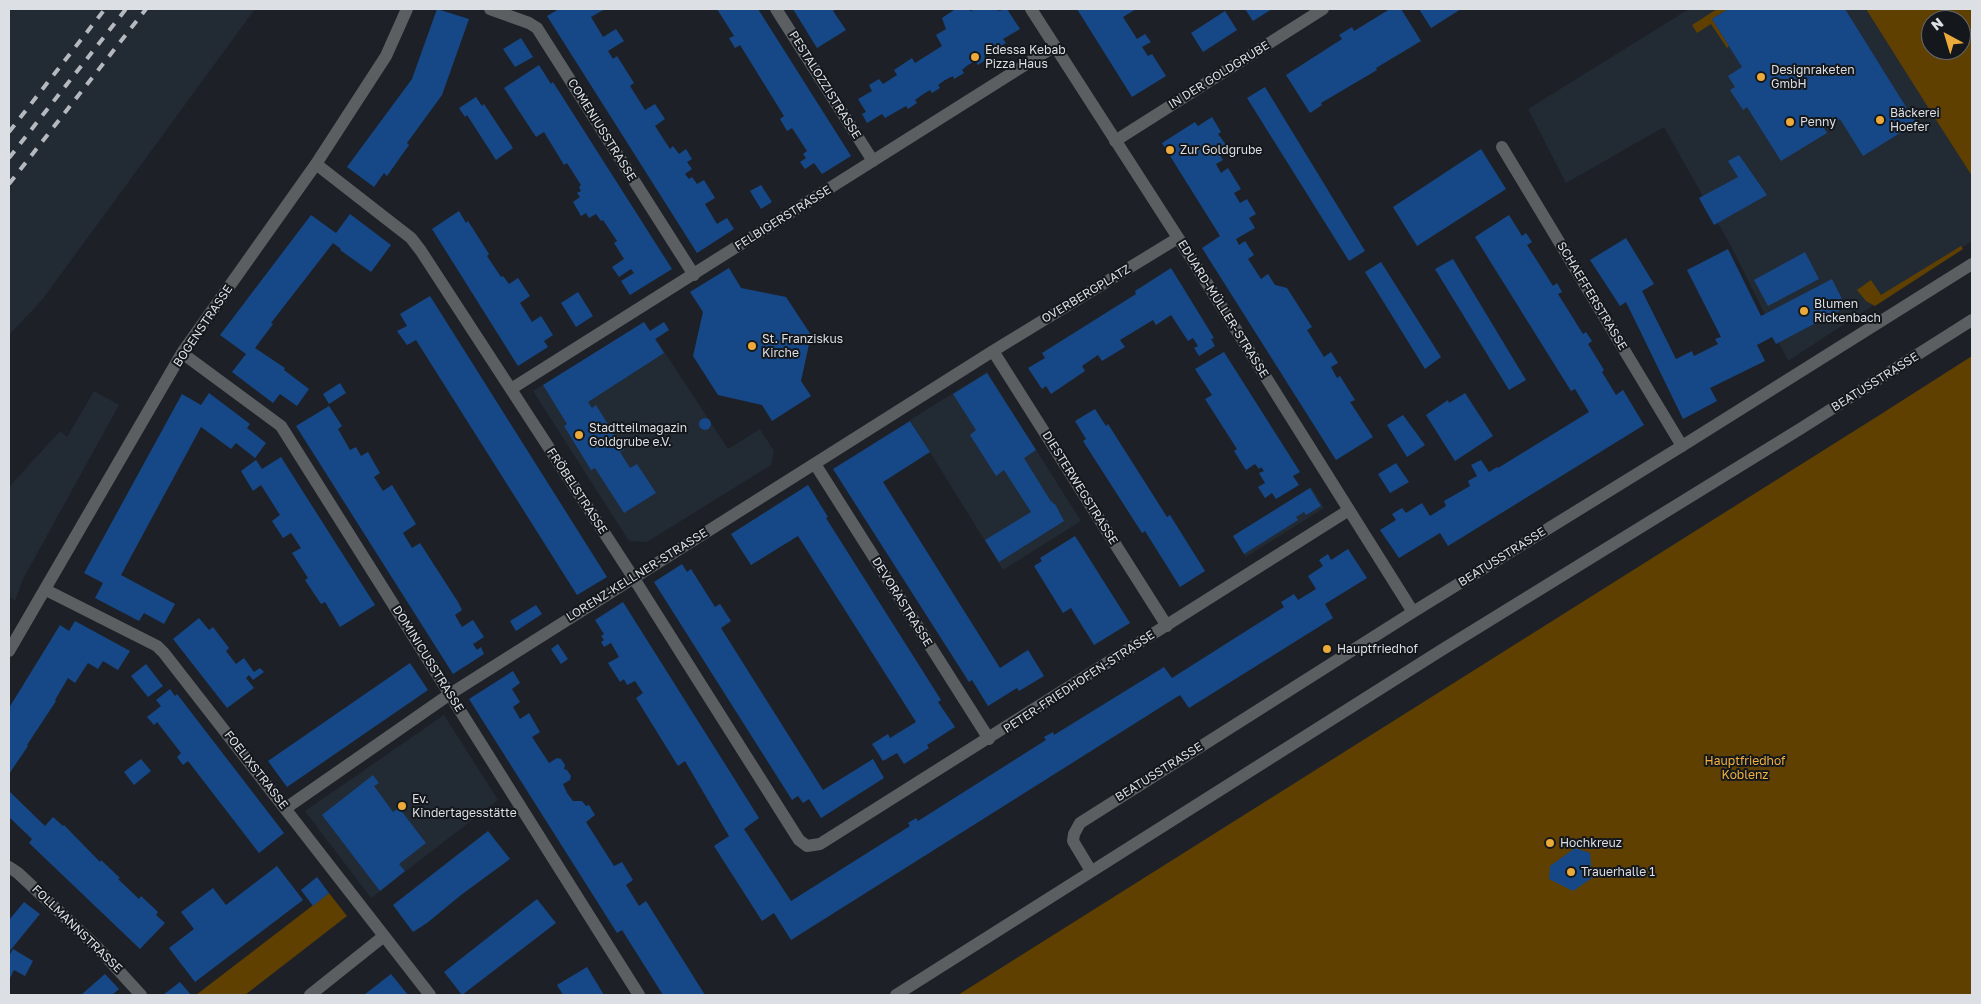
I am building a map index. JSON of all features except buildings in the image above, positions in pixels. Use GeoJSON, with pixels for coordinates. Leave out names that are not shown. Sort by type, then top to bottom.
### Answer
{"type":"FeatureCollection","features":[{"type":"Feature","properties":{"kind":"street","name":"BOGENSTRASSE"},"geometry":{"type":"LineString","coordinates":[[9,651],[182,353],[316,164],[386,56],[407,9]]}},
{"type":"Feature","properties":{"kind":"street","name":"COMENIUSSTRASSE"},"geometry":{"type":"LineString","coordinates":[[490,9],[529,23],[537,28],[694,275]]}},
{"type":"Feature","properties":{"kind":"street","name":"PESTALOZZISTRASSE"},"geometry":{"type":"LineString","coordinates":[[776,9],[873,161]]}},
{"type":"Feature","properties":{"kind":"street","name":"EDUARD-MÜLLER-STRASSE"},"geometry":{"type":"LineString","coordinates":[[1031,9],[1178,238],[1413,612]]}},
{"type":"Feature","properties":{"kind":"street","name":"IN DER GOLDGRUBE"},"geometry":{"type":"LineString","coordinates":[[1115,141],[1323,9]]}},
{"type":"Feature","properties":{"kind":"street","name":"FELBIGERSTRASSE"},"geometry":{"type":"LineString","coordinates":[[511,389],[1055,46]]}},
{"type":"Feature","properties":{"kind":"street","name":"SCHAEFFERSTRASSE"},"geometry":{"type":"LineString","coordinates":[[1502,147],[1682,446]]}},
{"type":"Feature","properties":{"kind":"street","name":"FRÖBELSTRASSE"},"geometry":{"type":"LineString","coordinates":[[316,164],[410,238],[447,290],[633,577],[799,840],[807,846]]}},
{"type":"Feature","properties":{"kind":"street","name":"OVERBERGPLATZ"},"geometry":{"type":"LineString","coordinates":[[993,350],[1178,238]]}},
{"type":"Feature","properties":{"kind":"street","name":"BEATUSSTRASSE"},"geometry":{"type":"LineString","coordinates":[[1091,871],[1074,841],[1074,834],[1080,823],[1413,612],[1972,264]]}},
{"type":"Feature","properties":{"kind":"street","name":"BEATUSSTRASSE"},"geometry":{"type":"LineString","coordinates":[[896,995],[1448,646],[1800,429],[1972,320]]}},
{"type":"Feature","properties":{"kind":"street","name":"LORENZ-KELLNER-STRASSE"},"geometry":{"type":"LineString","coordinates":[[286,808],[450,694],[993,350]]}},
{"type":"Feature","properties":{"kind":"street","name":"DIESTERWEGSTRASSE"},"geometry":{"type":"LineString","coordinates":[[993,350],[1167,626]]}},
{"type":"Feature","properties":{"kind":"street","name":"DOMINICUSSTRASSE"},"geometry":{"type":"LineString","coordinates":[[182,353],[281,426],[639,995]]}},
{"type":"Feature","properties":{"kind":"street","name":"DEVORASTRASSE"},"geometry":{"type":"LineString","coordinates":[[815,464],[989,739]]}},
{"type":"Feature","properties":{"kind":"street","name":"PETER-FRIEDHOFEN-STRASSE"},"geometry":{"type":"LineString","coordinates":[[807,846],[820,844],[1349,510]]}},
{"type":"Feature","properties":{"kind":"street","name":"FOELIXSTRASSE"},"geometry":{"type":"LineString","coordinates":[[46,590],[157,646],[286,808],[430,995]]}},
{"type":"Feature","properties":{"kind":"street","name":"FOLLMANNSTRASSE"},"geometry":{"type":"LineString","coordinates":[[9,867],[18,873],[97,947],[141,995]]}},
{"type":"Feature","properties":{"kind":"street"},"geometry":{"type":"LineString","coordinates":[[310,995],[384,936]]}},
{"type":"Feature","properties":{"kind":"shaded area"},"geometry":{"type":"Polygon","coordinates":[[[9,9],[255,9],[42,300],[9,335],[9,9]]]}},
{"type":"Feature","properties":{"kind":"shaded area"},"geometry":{"type":"Polygon","coordinates":[[[1689,9],[1866,9],[1972,176],[1972,241],[1788,361],[1732,248],[1664,127],[1566,183],[1528,109],[1689,9]]]}},
{"type":"Feature","properties":{"kind":"shaded area"},"geometry":{"type":"Polygon","coordinates":[[[644,322],[650,331],[664,322],[669,330],[656,339],[728,449],[760,429],[774,451],[771,465],[647,542],[629,541],[533,391],[644,322]]]}},
{"type":"Feature","properties":{"kind":"shaded area"},"geometry":{"type":"Polygon","coordinates":[[[987,372],[1081,521],[1003,570],[910,420],[987,372]]]}},
{"type":"Feature","properties":{"kind":"shaded area"},"geometry":{"type":"Polygon","coordinates":[[[94,391],[119,405],[23,579],[15,601],[9,596],[9,487],[60,431],[67,437],[94,391]]]}},
{"type":"Feature","properties":{"kind":"shaded area"},"geometry":{"type":"Polygon","coordinates":[[[1311,487],[1324,508],[1246,557],[1233,536],[1311,487]]]}},
{"type":"Feature","properties":{"kind":"shaded area","name":"Ev. Kindertagesstätte"},"geometry":{"type":"Polygon","coordinates":[[[444,715],[498,800],[371,898],[305,811],[444,715]]]}},
{"type":"Feature","properties":{"kind":"green space"},"geometry":{"type":"Polygon","coordinates":[[[1717,9],[1728,9],[1712,19],[1729,46],[1727,48],[1711,24],[1697,33],[1692,25],[1717,9]]]}},
{"type":"Feature","properties":{"kind":"green space"},"geometry":{"type":"Polygon","coordinates":[[[1866,9],[1972,9],[1972,176],[1866,9]]]}},
{"type":"Feature","properties":{"kind":"green space"},"geometry":{"type":"Polygon","coordinates":[[[1961,246],[1963,249],[1875,306],[1866,301],[1857,290],[1871,280],[1881,295],[1961,246]]]}},
{"type":"Feature","properties":{"kind":"green space","name":"Hauptfriedhof Koblenz"},"geometry":{"type":"Polygon","coordinates":[[[1972,356],[1972,995],[958,995],[1878,416],[1972,356]]]}},
{"type":"Feature","properties":{"kind":"green space"},"geometry":{"type":"Polygon","coordinates":[[[329,893],[347,916],[245,995],[196,995],[329,893]]]}},
{"type":"Feature","properties":{"kind":"railway"},"geometry":{"type":"LineString","coordinates":[[9,132],[105,9]]}},
{"type":"Feature","properties":{"kind":"railway"},"geometry":{"type":"LineString","coordinates":[[9,158],[126,9]]}},
{"type":"Feature","properties":{"kind":"railway"},"geometry":{"type":"LineString","coordinates":[[9,184],[146,9]]}},
{"type":"Feature","properties":{"kind":"place","name":"Edessa Kebab Pizza Haus"},"geometry":{"type":"Point","coordinates":[975,57]}},
{"type":"Feature","properties":{"kind":"place","name":"Designraketen GmbH"},"geometry":{"type":"Point","coordinates":[1761,77]}},
{"type":"Feature","properties":{"kind":"place","name":"Bäckerei Hoefer"},"geometry":{"type":"Point","coordinates":[1880,120]}},
{"type":"Feature","properties":{"kind":"place","name":"Penny"},"geometry":{"type":"Point","coordinates":[1790,122]}},
{"type":"Feature","properties":{"kind":"place","name":"Zur Goldgrube"},"geometry":{"type":"Point","coordinates":[1170,150]}},
{"type":"Feature","properties":{"kind":"place","name":"Blumen Rickenbach"},"geometry":{"type":"Point","coordinates":[1804,311]}},
{"type":"Feature","properties":{"kind":"place","name":"St. Franziskus Kirche"},"geometry":{"type":"Point","coordinates":[752,346]}},
{"type":"Feature","properties":{"kind":"place","name":"Stadtteilmagazin Goldgrube e.V."},"geometry":{"type":"Point","coordinates":[579,435]}},
{"type":"Feature","properties":{"kind":"place","name":"Hauptfriedhof"},"geometry":{"type":"Point","coordinates":[1327,649]}},
{"type":"Feature","properties":{"kind":"place","name":"Ev. Kindertagesstätte"},"geometry":{"type":"Point","coordinates":[402,806]}},
{"type":"Feature","properties":{"kind":"place","name":"Hochkreuz"},"geometry":{"type":"Point","coordinates":[1550,843]}},
{"type":"Feature","properties":{"kind":"place","name":"Trauerhalle 1"},"geometry":{"type":"Point","coordinates":[1571,872]}}]}
